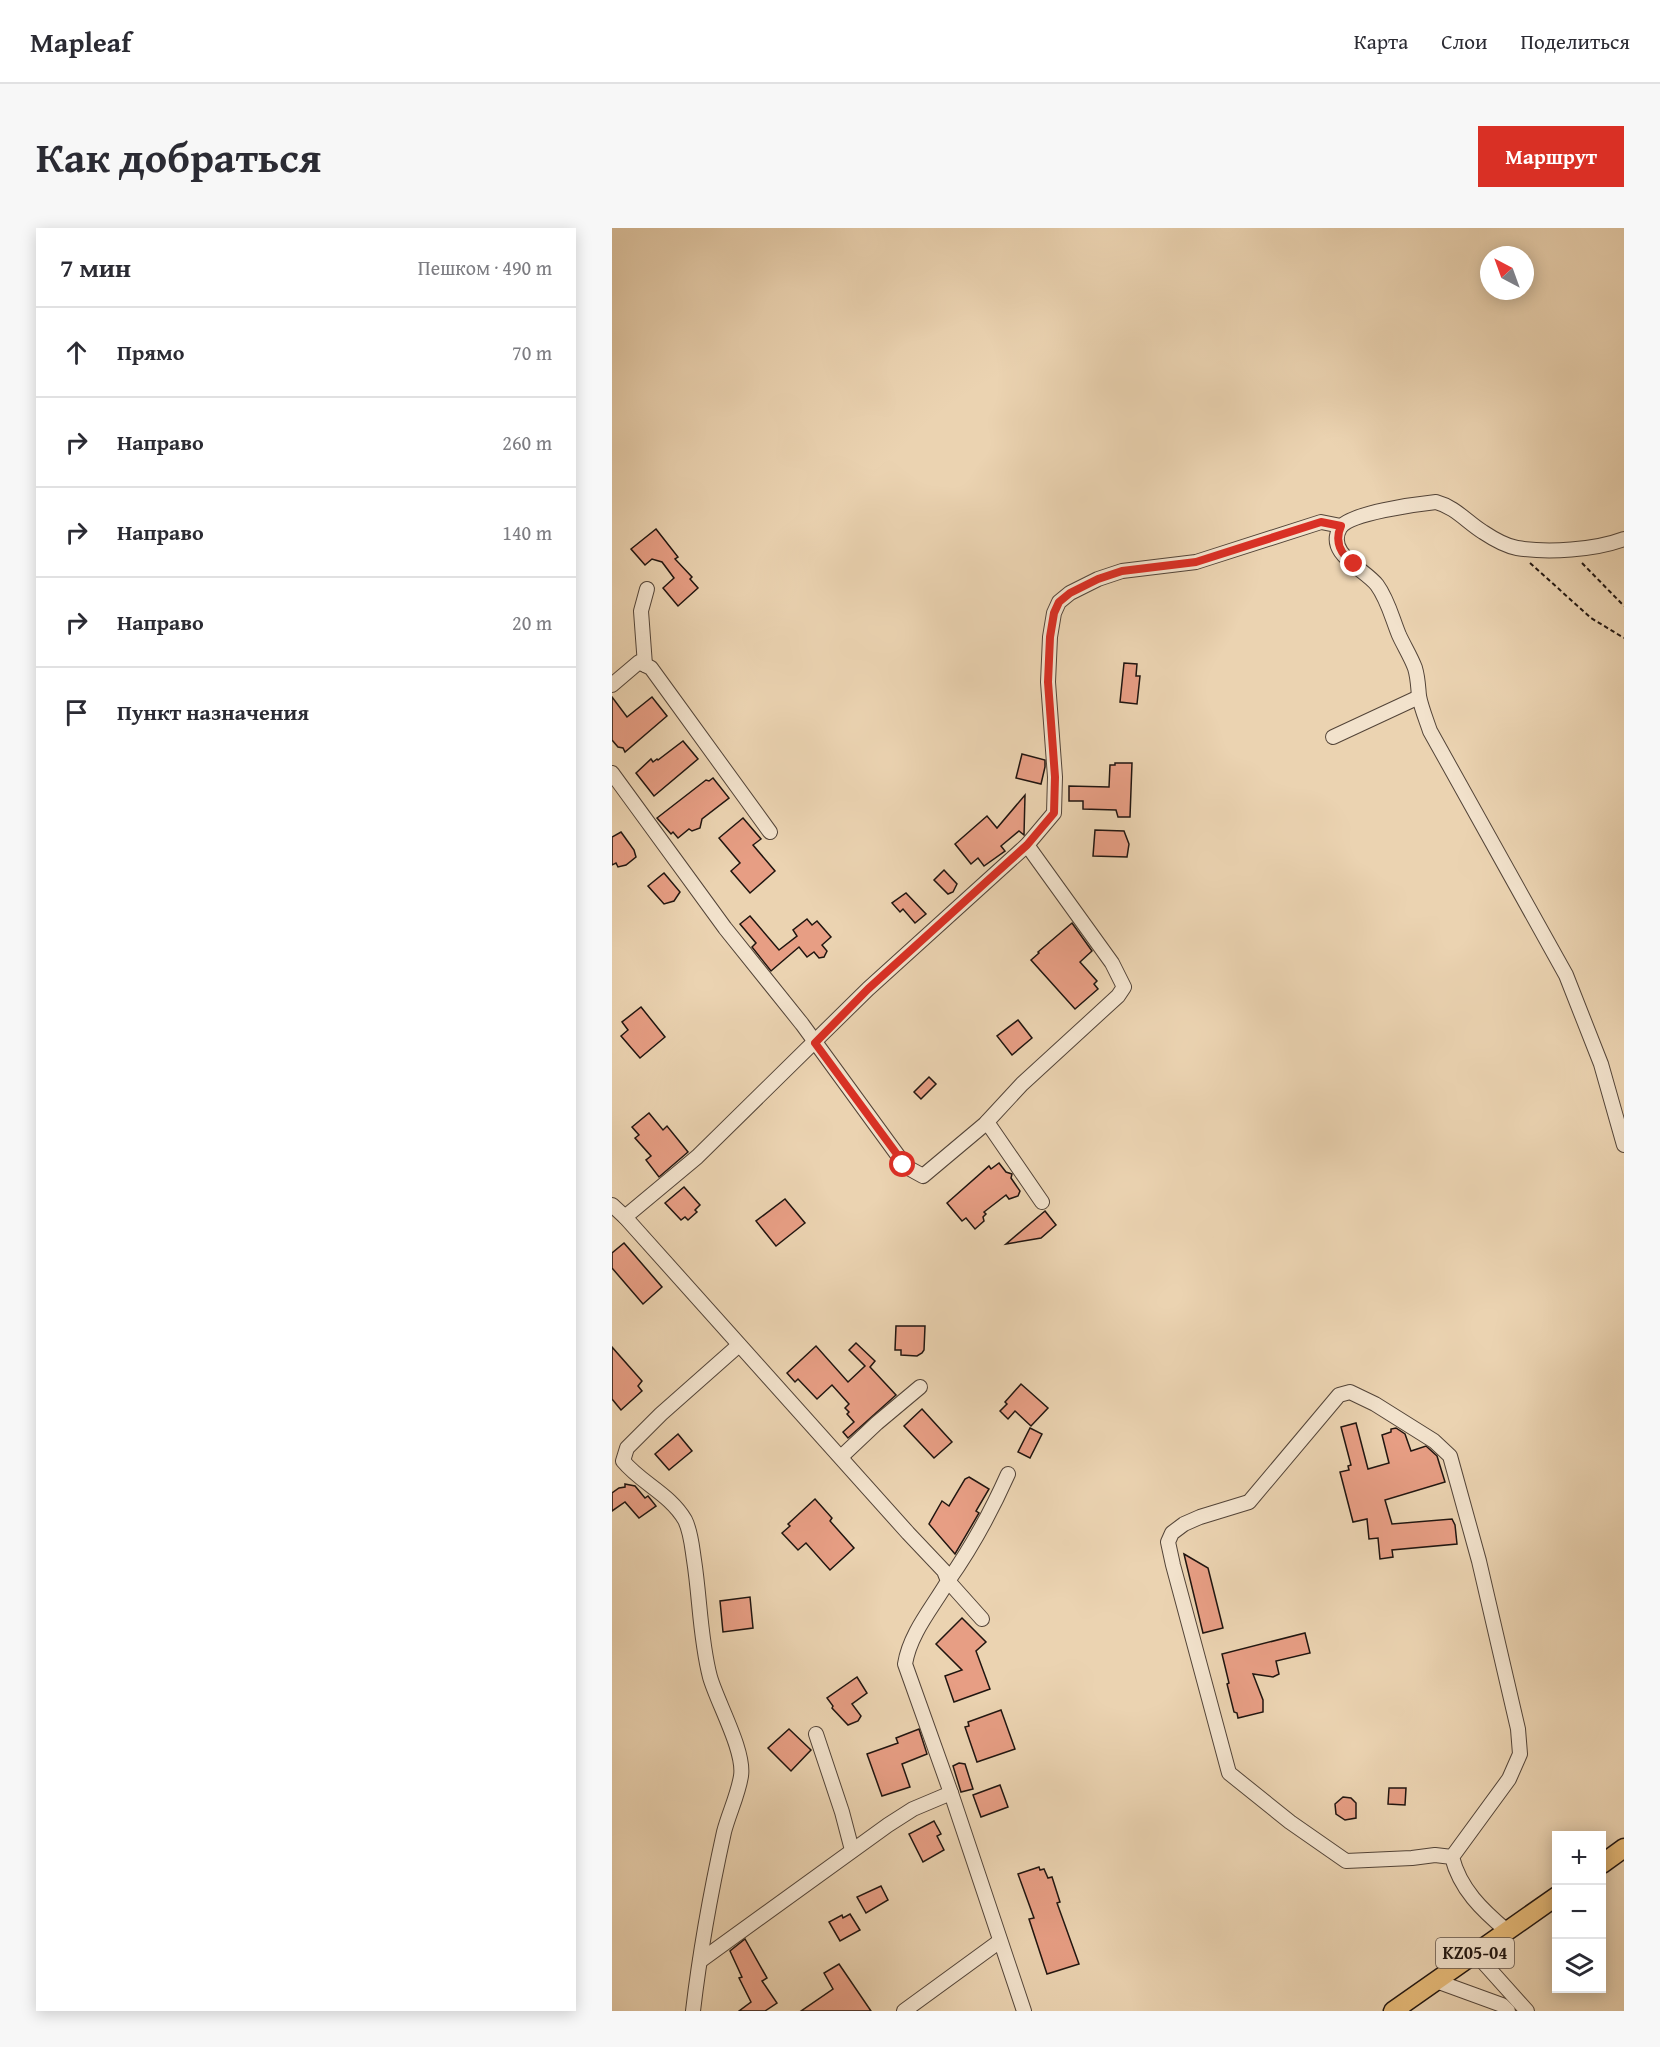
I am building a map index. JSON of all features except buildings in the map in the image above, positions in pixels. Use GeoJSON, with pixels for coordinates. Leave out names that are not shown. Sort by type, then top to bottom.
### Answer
{"type":"FeatureCollection","features":[{"type":"Feature","properties":{"kind":"main road"},"geometry":{"type":"LineString","coordinates":[[1606,1861],[1624,1848]]}},
{"type":"Feature","properties":{"kind":"main road","name":"KZ05-04"},"geometry":{"type":"LineString","coordinates":[[1393,2011],[1552,1900]]}},
{"type":"Feature","properties":{"kind":"street"},"geometry":{"type":"LineString","coordinates":[[1624,539],[1568,549],[1515,548],[1483,532],[1458,513],[1436,502],[1369,513],[1349,519],[1338,531],[1338,546],[1344,557],[1376,585],[1389,607],[1414,667],[1419,683],[1419,697],[1430,731],[1566,975],[1601,1064],[1624,1146]]}},
{"type":"Feature","properties":{"kind":"street"},"geometry":{"type":"LineString","coordinates":[[626,1217],[697,1157],[868,989],[1027,845],[1054,813],[1055,777],[1048,682],[1051,629],[1059,602],[1070,593],[1098,579],[1122,571],[1196,562],[1321,522],[1341,526]]}},
{"type":"Feature","properties":{"kind":"street"},"geometry":{"type":"LineString","coordinates":[[645,665],[641,610],[647,589]]}},
{"type":"Feature","properties":{"kind":"street"},"geometry":{"type":"LineString","coordinates":[[612,685],[639,662],[651,668],[770,832]]}},
{"type":"Feature","properties":{"kind":"street"},"geometry":{"type":"LineString","coordinates":[[1333,737],[1419,697]]}},
{"type":"Feature","properties":{"kind":"street"},"geometry":{"type":"LineString","coordinates":[[612,773],[725,928],[802,1024],[903,1165],[923,1176],[987,1122],[1022,1084],[1118,996],[1124,987],[1112,963],[1027,845]]}},
{"type":"Feature","properties":{"kind":"street"},"geometry":{"type":"LineString","coordinates":[[987,1122],[1042,1202]]}},
{"type":"Feature","properties":{"kind":"street"},"geometry":{"type":"LineString","coordinates":[[612,1205],[626,1217],[944,1571],[948,1581],[981,1619]]}},
{"type":"Feature","properties":{"kind":"street"},"geometry":{"type":"LineString","coordinates":[[693,2011],[705,1920],[728,1816],[742,1774],[740,1755],[710,1677],[686,1522],[674,1504],[623,1461],[627,1448],[661,1414],[739,1345]]}},
{"type":"Feature","properties":{"kind":"street"},"geometry":{"type":"LineString","coordinates":[[841,1457],[920,1387]]}},
{"type":"Feature","properties":{"kind":"street"},"geometry":{"type":"LineString","coordinates":[[1350,1392],[1375,1404],[1441,1446],[1450,1456],[1479,1561],[1518,1729],[1520,1754],[1509,1779],[1452,1857],[1435,1855],[1346,1861],[1290,1822],[1229,1773],[1173,1566],[1168,1542],[1172,1533],[1184,1524],[1200,1517],[1250,1502],[1339,1395],[1350,1392]]}},
{"type":"Feature","properties":{"kind":"street"},"geometry":{"type":"LineString","coordinates":[[1008,1474],[972,1545],[917,1631],[905,1664],[1024,2011]]}},
{"type":"Feature","properties":{"kind":"street"},"geometry":{"type":"LineString","coordinates":[[816,1734],[852,1850]]}},
{"type":"Feature","properties":{"kind":"street"},"geometry":{"type":"LineString","coordinates":[[700,1962],[852,1850],[913,1809],[951,1793]]}},
{"type":"Feature","properties":{"kind":"street"},"geometry":{"type":"LineString","coordinates":[[1452,1857],[1456,1872],[1467,1892],[1484,1912],[1507,1931]]}},
{"type":"Feature","properties":{"kind":"street"},"geometry":{"type":"LineString","coordinates":[[904,2011],[1000,1941]]}},
{"type":"Feature","properties":{"kind":"street"},"geometry":{"type":"LineString","coordinates":[[1475,1953],[1527,2011]]}},
{"type":"Feature","properties":{"kind":"street"},"geometry":{"type":"LineString","coordinates":[[1436,1981],[1502,2005],[1508,2011]]}},
{"type":"Feature","properties":{"kind":"path"},"geometry":{"type":"LineString","coordinates":[[1515,548],[1591,618],[1624,638]]}},
{"type":"Feature","properties":{"kind":"path"},"geometry":{"type":"LineString","coordinates":[[1568,549],[1624,606]]}},
{"type":"Feature","properties":{"kind":"route"},"geometry":{"type":"LineString","coordinates":[[903,1165],[815,1043],[868,989],[1027,845],[1054,813],[1055,777],[1048,682],[1050,637],[1054,613],[1059,602],[1070,593],[1098,579],[1122,571],[1196,562],[1321,522],[1341,526],[1338,531],[1338,546],[1344,557],[1354,564]]}}]}
